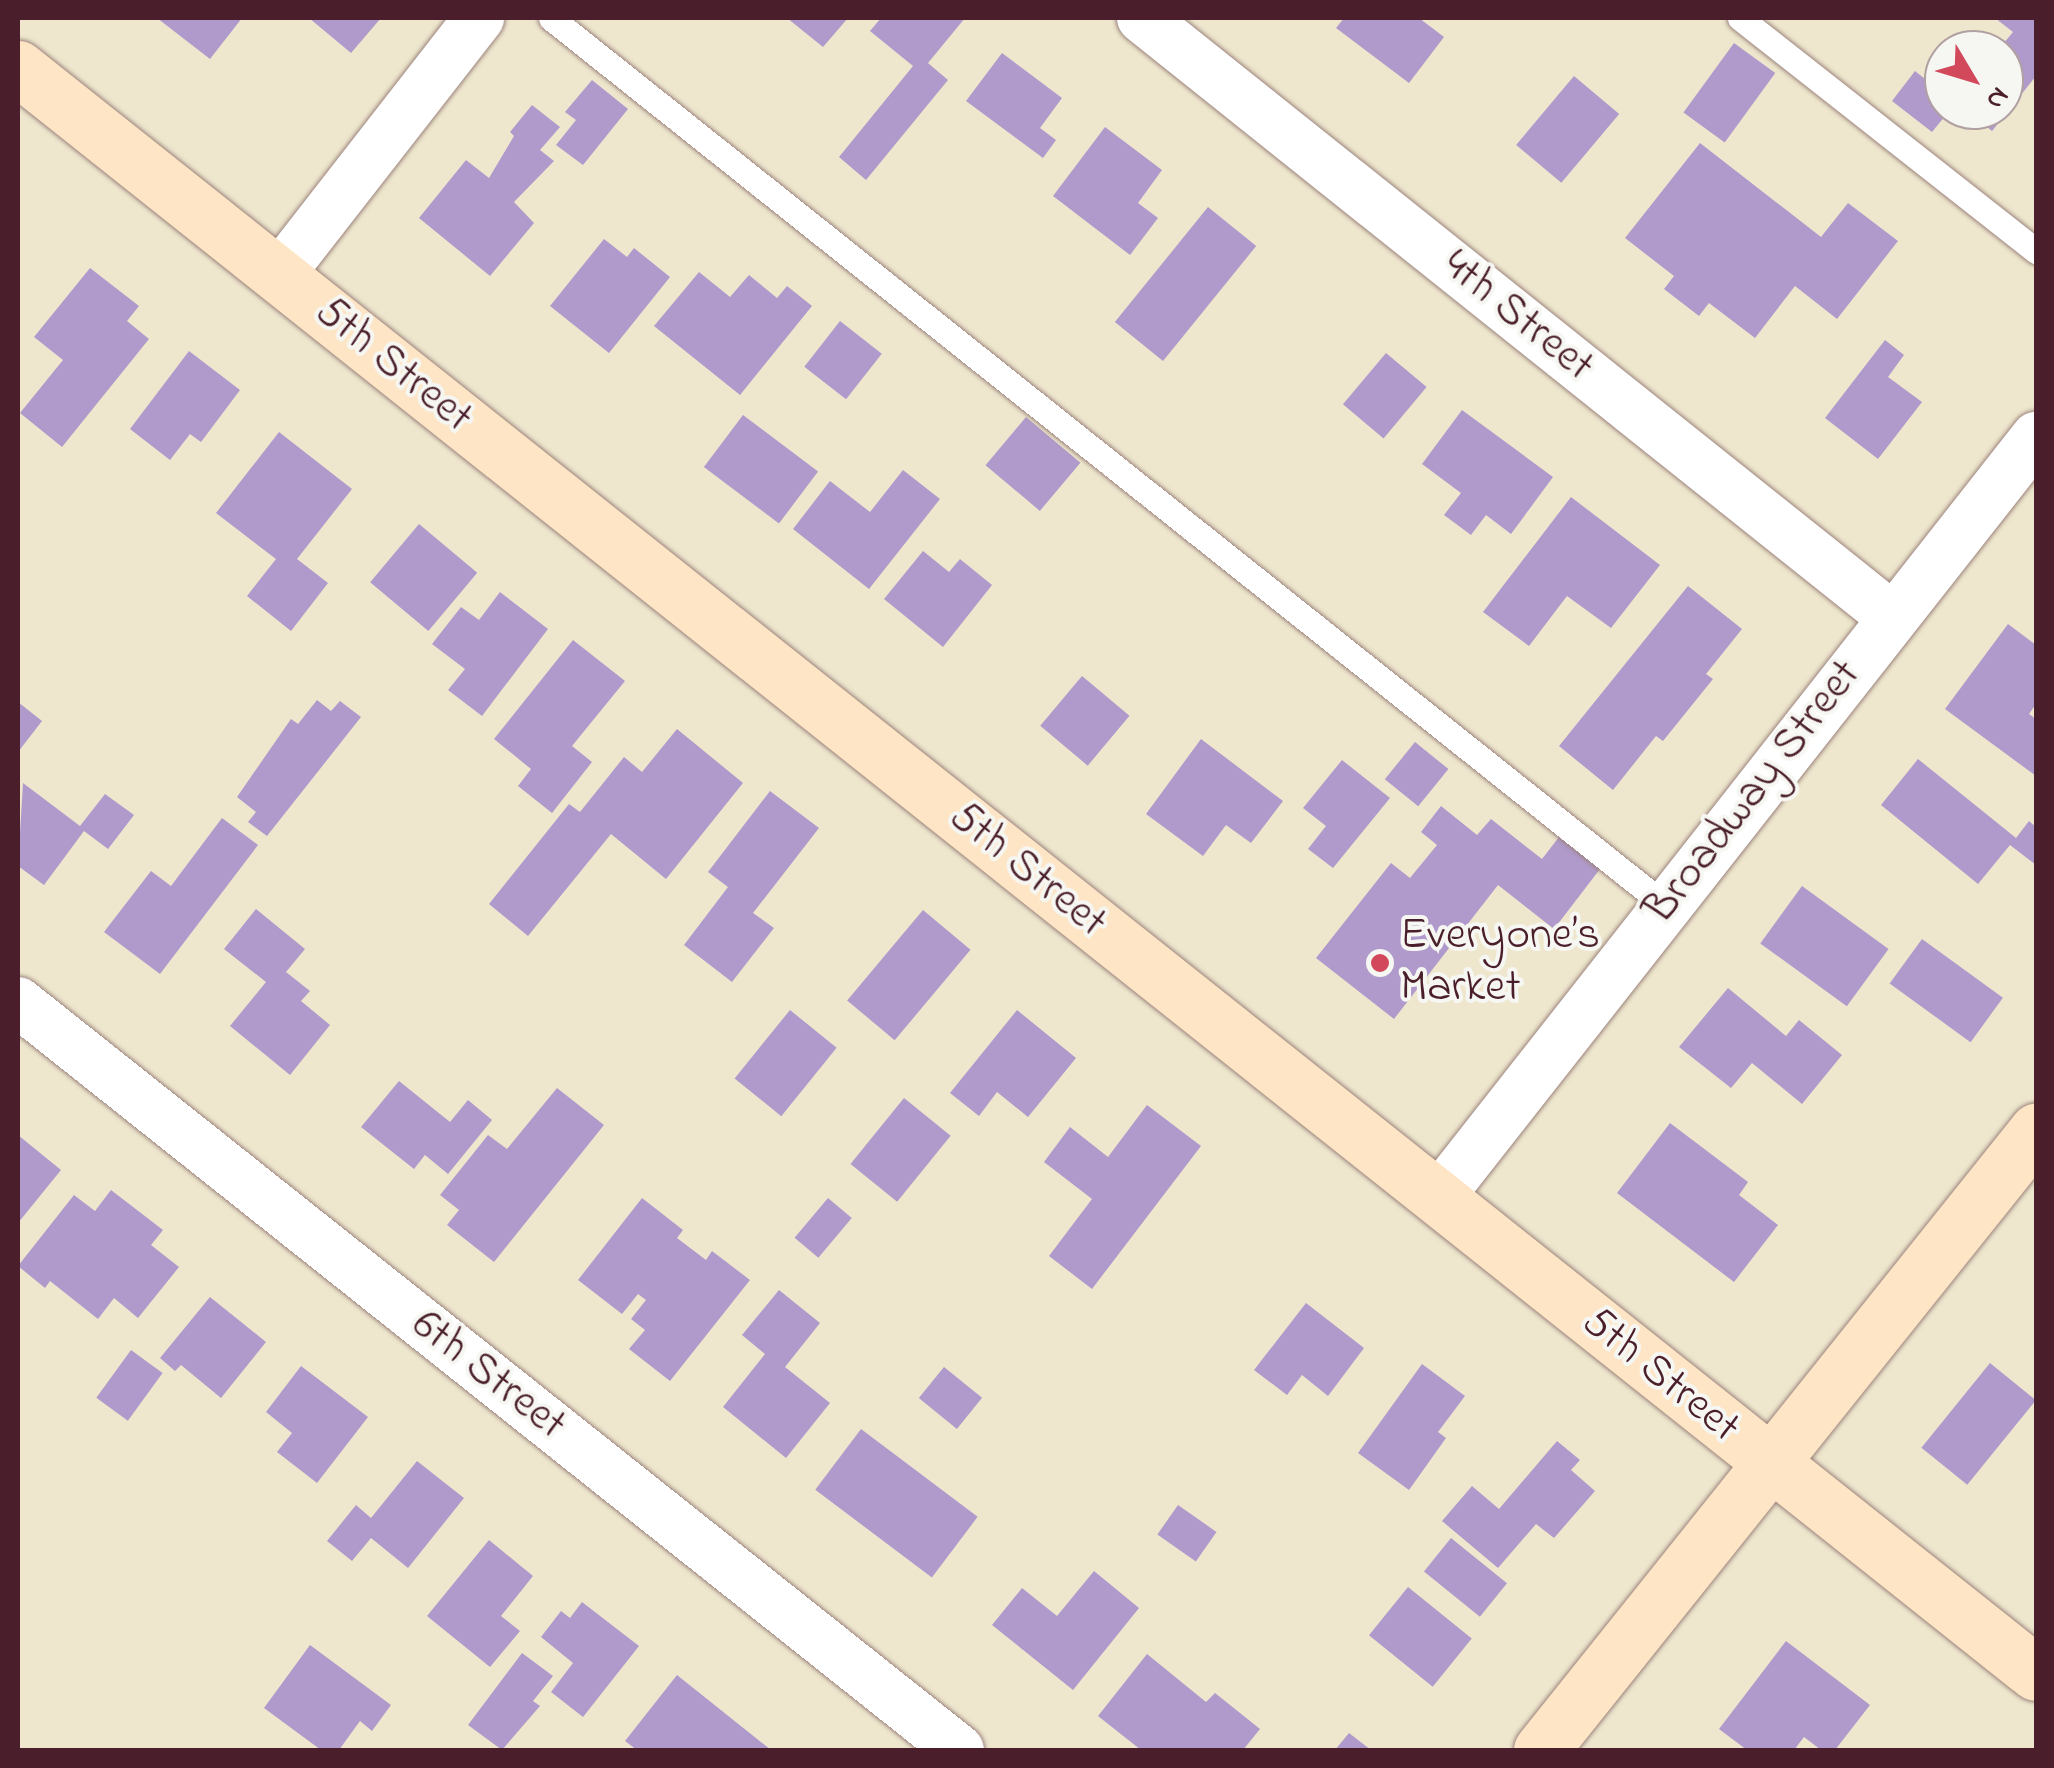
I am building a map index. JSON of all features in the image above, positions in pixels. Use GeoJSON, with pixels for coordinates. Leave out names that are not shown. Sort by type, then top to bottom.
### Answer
{"type":"FeatureCollection","features":[{"type":"Feature","properties":{"kind":"street"},"geometry":{"type":"LineString","coordinates":[[279,275],[479,18]]}},
{"type":"Feature","properties":{"kind":"street","name":"4th Street"},"geometry":{"type":"LineString","coordinates":[[1142,18],[1892,617]]}},
{"type":"Feature","properties":{"kind":"street","name":"5th Street"},"geometry":{"type":"LineString","coordinates":[[18,68],[2036,1673]]}},
{"type":"Feature","properties":{"kind":"street","name":"Broadway Street"},"geometry":{"type":"LineString","coordinates":[[1438,1198],[2036,436]]}},
{"type":"Feature","properties":{"kind":"street","name":"6th Street"},"geometry":{"type":"LineString","coordinates":[[18,1002],[959,1750]]}},
{"type":"Feature","properties":{"kind":"street"},"geometry":{"type":"LineString","coordinates":[[1541,1750],[2036,1131]]}},
{"type":"Feature","properties":{"kind":"lane"},"geometry":{"type":"LineString","coordinates":[[552,18],[1665,905]]}},
{"type":"Feature","properties":{"kind":"lane"},"geometry":{"type":"LineString","coordinates":[[1740,18],[2036,251]]}},
{"type":"Feature","properties":{"kind":"building"},"geometry":{"type":"Polygon","coordinates":[[[157,18],[242,18],[210,59],[157,18]]]}},
{"type":"Feature","properties":{"kind":"building"},"geometry":{"type":"Polygon","coordinates":[[[309,18],[381,18],[351,53],[309,18]]]}},
{"type":"Feature","properties":{"kind":"building"},"geometry":{"type":"Polygon","coordinates":[[[787,18],[848,18],[823,47],[787,18]]]}},
{"type":"Feature","properties":{"kind":"building"},"geometry":{"type":"Polygon","coordinates":[[[881,18],[965,18],[928,63],[948,80],[866,180],[839,157],[913,66],[870,31],[881,18]]]}},
{"type":"Feature","properties":{"kind":"building"},"geometry":{"type":"Polygon","coordinates":[[[1344,18],[1419,18],[1444,37],[1409,83],[1336,28],[1344,18]]]}},
{"type":"Feature","properties":{"kind":"building"},"geometry":{"type":"Polygon","coordinates":[[[1995,18],[2036,18],[2036,76],[2024,91],[2024,30],[2010,30],[1995,18]]]}},
{"type":"Feature","properties":{"kind":"building"},"geometry":{"type":"Polygon","coordinates":[[[1734,43],[1775,73],[1725,143],[1683,113],[1734,43]]]}},
{"type":"Feature","properties":{"kind":"building"},"geometry":{"type":"Polygon","coordinates":[[[1002,53],[1062,98],[1040,128],[1056,140],[1043,158],[966,101],[1002,53]]]}},
{"type":"Feature","properties":{"kind":"building"},"geometry":{"type":"Polygon","coordinates":[[[1915,71],[1924,78],[1924,126],[1892,101],[1915,71]]]}},
{"type":"Feature","properties":{"kind":"building"},"geometry":{"type":"Polygon","coordinates":[[[1574,76],[1619,114],[1561,183],[1516,145],[1574,76]]]}},
{"type":"Feature","properties":{"kind":"building"},"geometry":{"type":"Polygon","coordinates":[[[592,80],[628,109],[583,165],[556,145],[576,120],[565,112],[592,80]]]}},
{"type":"Feature","properties":{"kind":"building"},"geometry":{"type":"Polygon","coordinates":[[[532,105],[560,127],[540,150],[554,161],[514,202],[534,223],[490,276],[419,218],[466,160],[489,178],[514,136],[510,132],[532,105]]]}},
{"type":"Feature","properties":{"kind":"building"},"geometry":{"type":"Polygon","coordinates":[[[1105,127],[1162,170],[1138,203],[1158,218],[1130,255],[1053,196],[1105,127]]]}},
{"type":"Feature","properties":{"kind":"building"},"geometry":{"type":"Polygon","coordinates":[[[1700,143],[1821,237],[1848,203],[1898,241],[1837,319],[1795,286],[1755,338],[1709,303],[1699,316],[1664,289],[1674,276],[1625,238],[1700,143]]]}},
{"type":"Feature","properties":{"kind":"building"},"geometry":{"type":"Polygon","coordinates":[[[1208,207],[1256,246],[1163,361],[1115,322],[1208,207]]]}},
{"type":"Feature","properties":{"kind":"building"},"geometry":{"type":"Polygon","coordinates":[[[604,239],[627,257],[634,248],[670,277],[609,353],[550,306],[604,239]]]}},
{"type":"Feature","properties":{"kind":"building"},"geometry":{"type":"Polygon","coordinates":[[[90,268],[139,306],[127,321],[149,339],[62,447],[20,413],[63,360],[34,337],[90,268]]]}},
{"type":"Feature","properties":{"kind":"building"},"geometry":{"type":"Polygon","coordinates":[[[699,272],[730,297],[749,275],[777,298],[787,286],[812,306],[740,395],[654,326],[699,272]]]}},
{"type":"Feature","properties":{"kind":"building"},"geometry":{"type":"Polygon","coordinates":[[[840,321],[882,354],[846,399],[804,367],[840,321]]]}},
{"type":"Feature","properties":{"kind":"building"},"geometry":{"type":"Polygon","coordinates":[[[1885,340],[1904,355],[1888,377],[1922,402],[1878,459],[1825,418],[1885,340]]]}},
{"type":"Feature","properties":{"kind":"building"},"geometry":{"type":"Polygon","coordinates":[[[189,351],[240,390],[201,442],[190,434],[170,460],[130,429],[189,351]]]}},
{"type":"Feature","properties":{"kind":"building"},"geometry":{"type":"Polygon","coordinates":[[[1386,353],[1427,387],[1384,438],[1343,404],[1386,353]]]}},
{"type":"Feature","properties":{"kind":"building"},"geometry":{"type":"Polygon","coordinates":[[[1462,410],[1553,477],[1511,534],[1486,515],[1471,535],[1444,515],[1461,493],[1422,464],[1462,410]]]}},
{"type":"Feature","properties":{"kind":"building"},"geometry":{"type":"Polygon","coordinates":[[[743,415],[818,472],[779,523],[704,467],[743,415]]]}},
{"type":"Feature","properties":{"kind":"building"},"geometry":{"type":"Polygon","coordinates":[[[1026,417],[1080,463],[1040,511],[986,465],[1026,417]]]}},
{"type":"Feature","properties":{"kind":"building"},"geometry":{"type":"Polygon","coordinates":[[[279,432],[352,489],[297,559],[328,583],[291,631],[247,596],[276,559],[216,513],[279,432]]]}},
{"type":"Feature","properties":{"kind":"building"},"geometry":{"type":"Polygon","coordinates":[[[903,470],[940,499],[869,589],[793,529],[830,481],[870,512],[903,470]]]}},
{"type":"Feature","properties":{"kind":"building"},"geometry":{"type":"Polygon","coordinates":[[[1571,497],[1660,565],[1611,628],[1567,596],[1529,646],[1483,612],[1571,497]]]}},
{"type":"Feature","properties":{"kind":"building"},"geometry":{"type":"Polygon","coordinates":[[[419,524],[477,573],[428,631],[370,582],[419,524]]]}},
{"type":"Feature","properties":{"kind":"building"},"geometry":{"type":"Polygon","coordinates":[[[923,551],[949,572],[960,559],[992,585],[943,647],[884,599],[923,551]]]}},
{"type":"Feature","properties":{"kind":"building"},"geometry":{"type":"Polygon","coordinates":[[[1688,586],[1742,629],[1706,674],[1713,679],[1663,741],[1656,736],[1613,790],[1559,746],[1688,586]]]}},
{"type":"Feature","properties":{"kind":"building"},"geometry":{"type":"Polygon","coordinates":[[[500,592],[548,629],[482,716],[448,690],[465,669],[432,644],[461,607],[479,620],[500,592]]]}},
{"type":"Feature","properties":{"kind":"building"},"geometry":{"type":"Polygon","coordinates":[[[2008,624],[2036,645],[2036,704],[2029,714],[2036,719],[2036,776],[1945,709],[2008,624]]]}},
{"type":"Feature","properties":{"kind":"building"},"geometry":{"type":"Polygon","coordinates":[[[573,640],[625,681],[572,746],[592,762],[552,813],[518,786],[531,769],[494,739],[573,640]]]}},
{"type":"Feature","properties":{"kind":"building"},"geometry":{"type":"Polygon","coordinates":[[[1082,676],[1129,716],[1088,766],[1040,726],[1082,676]]]}},
{"type":"Feature","properties":{"kind":"building"},"geometry":{"type":"Polygon","coordinates":[[[317,700],[331,711],[340,701],[361,717],[267,836],[248,822],[256,812],[237,797],[291,719],[298,724],[317,700]]]}},
{"type":"Feature","properties":{"kind":"building"},"geometry":{"type":"Polygon","coordinates":[[[18,702],[42,721],[18,752],[18,702]]]}},
{"type":"Feature","properties":{"kind":"building"},"geometry":{"type":"Polygon","coordinates":[[[677,729],[743,783],[666,879],[611,834],[528,936],[489,904],[569,804],[580,812],[624,757],[642,772],[677,729]]]}},
{"type":"Feature","properties":{"kind":"building"},"geometry":{"type":"Polygon","coordinates":[[[1201,739],[1283,801],[1251,843],[1226,825],[1203,856],[1146,814],[1201,739]]]}},
{"type":"Feature","properties":{"kind":"building"},"geometry":{"type":"Polygon","coordinates":[[[1415,742],[1448,769],[1418,806],[1385,779],[1415,742]]]}},
{"type":"Feature","properties":{"kind":"building"},"geometry":{"type":"Polygon","coordinates":[[[1918,759],[2016,838],[2029,821],[2036,827],[2036,865],[2010,845],[1978,884],[1881,805],[1918,759]]]}},
{"type":"Feature","properties":{"kind":"building"},"geometry":{"type":"Polygon","coordinates":[[[1342,760],[1390,798],[1333,868],[1308,849],[1326,826],[1303,808],[1342,760]]]}},
{"type":"Feature","properties":{"kind":"building"},"geometry":{"type":"Polygon","coordinates":[[[23,783],[80,826],[105,794],[134,815],[108,849],[84,831],[44,885],[18,866],[23,783]]]}},
{"type":"Feature","properties":{"kind":"building"},"geometry":{"type":"Polygon","coordinates":[[[770,791],[819,828],[753,913],[774,928],[732,982],[684,945],[728,887],[708,872],[770,791]]]}},
{"type":"Feature","properties":{"kind":"building"},"geometry":{"type":"Polygon","coordinates":[[[1441,806],[1477,835],[1491,819],[1542,859],[1559,837],[1600,869],[1554,929],[1498,885],[1394,1019],[1316,958],[1391,863],[1410,878],[1437,845],[1421,832],[1441,806]]]}},
{"type":"Feature","properties":{"kind":"building"},"geometry":{"type":"Polygon","coordinates":[[[222,818],[258,845],[160,974],[104,932],[151,871],[171,886],[222,818]]]}},
{"type":"Feature","properties":{"kind":"building"},"geometry":{"type":"Polygon","coordinates":[[[1802,886],[1889,949],[1847,1006],[1760,943],[1802,886]]]}},
{"type":"Feature","properties":{"kind":"building"},"geometry":{"type":"Polygon","coordinates":[[[256,909],[305,949],[286,972],[310,991],[301,1001],[330,1025],[290,1075],[230,1026],[266,982],[224,949],[256,909]]]}},
{"type":"Feature","properties":{"kind":"building"},"geometry":{"type":"Polygon","coordinates":[[[923,910],[970,950],[895,1040],[847,1000],[923,910]]]}},
{"type":"Feature","properties":{"kind":"building"},"geometry":{"type":"Polygon","coordinates":[[[1922,939],[2003,998],[1971,1042],[1890,983],[1922,939]]]}},
{"type":"Feature","properties":{"kind":"building"},"geometry":{"type":"Polygon","coordinates":[[[1728,988],[1786,1036],[1799,1020],[1842,1055],[1802,1104],[1752,1063],[1731,1088],[1679,1047],[1728,988]]]}},
{"type":"Feature","properties":{"kind":"building"},"geometry":{"type":"Polygon","coordinates":[[[790,1010],[837,1048],[781,1116],[735,1078],[790,1010]]]}},
{"type":"Feature","properties":{"kind":"building"},"geometry":{"type":"Polygon","coordinates":[[[1017,1010],[1076,1058],[1028,1117],[997,1092],[979,1116],[950,1093],[1017,1010]]]}},
{"type":"Feature","properties":{"kind":"building"},"geometry":{"type":"Polygon","coordinates":[[[399,1081],[450,1122],[468,1100],[492,1120],[448,1174],[425,1155],[414,1169],[361,1127],[399,1081]]]}},
{"type":"Feature","properties":{"kind":"building"},"geometry":{"type":"Polygon","coordinates":[[[557,1088],[604,1125],[494,1262],[447,1225],[459,1210],[440,1195],[488,1135],[507,1149],[557,1088]]]}},
{"type":"Feature","properties":{"kind":"building"},"geometry":{"type":"Polygon","coordinates":[[[904,1098],[951,1136],[897,1202],[851,1164],[904,1098]]]}},
{"type":"Feature","properties":{"kind":"building"},"geometry":{"type":"Polygon","coordinates":[[[1147,1105],[1201,1146],[1092,1289],[1049,1256],[1092,1199],[1044,1162],[1070,1127],[1108,1157],[1147,1105]]]}},
{"type":"Feature","properties":{"kind":"building"},"geometry":{"type":"Polygon","coordinates":[[[1670,1123],[1748,1182],[1739,1195],[1778,1225],[1734,1282],[1617,1193],[1670,1123]]]}},
{"type":"Feature","properties":{"kind":"building"},"geometry":{"type":"Polygon","coordinates":[[[18,1135],[61,1170],[18,1223],[18,1135]]]}},
{"type":"Feature","properties":{"kind":"building"},"geometry":{"type":"Polygon","coordinates":[[[111,1190],[163,1230],[151,1245],[179,1267],[138,1318],[114,1298],[98,1319],[50,1281],[45,1288],[18,1266],[74,1195],[95,1211],[111,1190]]]}},
{"type":"Feature","properties":{"kind":"building"},"geometry":{"type":"Polygon","coordinates":[[[642,1198],[683,1230],[677,1238],[706,1260],[712,1251],[750,1280],[670,1381],[629,1349],[645,1330],[631,1319],[646,1300],[638,1294],[622,1314],[578,1280],[642,1198]]]}},
{"type":"Feature","properties":{"kind":"building"},"geometry":{"type":"Polygon","coordinates":[[[828,1198],[852,1218],[818,1258],[795,1238],[828,1198]]]}},
{"type":"Feature","properties":{"kind":"building"},"geometry":{"type":"Polygon","coordinates":[[[779,1290],[820,1323],[785,1367],[830,1403],[786,1458],[723,1407],[765,1354],[742,1335],[779,1290]]]}},
{"type":"Feature","properties":{"kind":"building"},"geometry":{"type":"Polygon","coordinates":[[[210,1297],[266,1342],[221,1398],[181,1365],[175,1371],[160,1358],[210,1297]]]}},
{"type":"Feature","properties":{"kind":"building"},"geometry":{"type":"Polygon","coordinates":[[[1306,1303],[1364,1348],[1328,1396],[1302,1375],[1287,1395],[1254,1370],[1306,1303]]]}},
{"type":"Feature","properties":{"kind":"building"},"geometry":{"type":"Polygon","coordinates":[[[131,1350],[163,1373],[128,1421],[96,1398],[131,1350]]]}},
{"type":"Feature","properties":{"kind":"building"},"geometry":{"type":"Polygon","coordinates":[[[1990,1363],[2036,1400],[1967,1485],[1921,1448],[1990,1363]]]}},
{"type":"Feature","properties":{"kind":"building"},"geometry":{"type":"Polygon","coordinates":[[[1422,1364],[1465,1396],[1438,1432],[1446,1438],[1409,1490],[1358,1453],[1422,1364]]]}},
{"type":"Feature","properties":{"kind":"building"},"geometry":{"type":"Polygon","coordinates":[[[301,1366],[368,1417],[317,1483],[277,1452],[292,1433],[266,1412],[301,1366]]]}},
{"type":"Feature","properties":{"kind":"building"},"geometry":{"type":"Polygon","coordinates":[[[944,1367],[982,1398],[957,1429],[919,1398],[944,1367]]]}},
{"type":"Feature","properties":{"kind":"building"},"geometry":{"type":"Polygon","coordinates":[[[861,1429],[978,1517],[932,1578],[815,1490],[861,1429]]]}},
{"type":"Feature","properties":{"kind":"building"},"geometry":{"type":"Polygon","coordinates":[[[1557,1441],[1580,1460],[1571,1470],[1595,1491],[1554,1538],[1536,1524],[1498,1568],[1442,1521],[1472,1486],[1499,1509],[1557,1441]]]}},
{"type":"Feature","properties":{"kind":"building"},"geometry":{"type":"Polygon","coordinates":[[[417,1461],[464,1498],[408,1568],[371,1538],[352,1561],[327,1541],[356,1505],[371,1518],[417,1461]]]}},
{"type":"Feature","properties":{"kind":"building"},"geometry":{"type":"Polygon","coordinates":[[[1178,1505],[1217,1532],[1196,1561],[1157,1534],[1178,1505]]]}},
{"type":"Feature","properties":{"kind":"building"},"geometry":{"type":"Polygon","coordinates":[[[1451,1538],[1507,1583],[1480,1617],[1424,1571],[1451,1538]]]}},
{"type":"Feature","properties":{"kind":"building"},"geometry":{"type":"Polygon","coordinates":[[[489,1540],[533,1576],[501,1616],[520,1631],[490,1667],[427,1616],[489,1540]]]}},
{"type":"Feature","properties":{"kind":"building"},"geometry":{"type":"Polygon","coordinates":[[[1094,1571],[1139,1608],[1073,1690],[992,1625],[1022,1588],[1057,1616],[1094,1571]]]}},
{"type":"Feature","properties":{"kind":"building"},"geometry":{"type":"Polygon","coordinates":[[[1408,1587],[1472,1639],[1433,1687],[1369,1635],[1408,1587]]]}},
{"type":"Feature","properties":{"kind":"building"},"geometry":{"type":"Polygon","coordinates":[[[582,1602],[639,1646],[583,1717],[551,1692],[573,1663],[541,1637],[561,1611],[570,1618],[582,1602]]]}},
{"type":"Feature","properties":{"kind":"building"},"geometry":{"type":"Polygon","coordinates":[[[1786,1641],[1870,1705],[1835,1750],[1821,1750],[1804,1737],[1794,1750],[1747,1750],[1719,1729],[1786,1641]]]}},
{"type":"Feature","properties":{"kind":"building"},"geometry":{"type":"Polygon","coordinates":[[[310,1645],[391,1705],[372,1731],[360,1721],[339,1750],[321,1750],[264,1708],[310,1645]]]}},
{"type":"Feature","properties":{"kind":"building"},"geometry":{"type":"Polygon","coordinates":[[[522,1653],[553,1676],[533,1701],[540,1706],[502,1750],[468,1725],[522,1653]]]}},
{"type":"Feature","properties":{"kind":"building"},"geometry":{"type":"Polygon","coordinates":[[[1147,1654],[1206,1702],[1215,1693],[1260,1729],[1243,1750],[1141,1750],[1098,1716],[1147,1654]]]}},
{"type":"Feature","properties":{"kind":"building"},"geometry":{"type":"Polygon","coordinates":[[[677,1675],[771,1750],[637,1750],[625,1741],[677,1675]]]}},
{"type":"Feature","properties":{"kind":"building"},"geometry":{"type":"Polygon","coordinates":[[[1349,1733],[1371,1750],[1335,1750],[1349,1733]]]}},
{"type":"Feature","properties":{"kind":"place","name":"Everyone’s Market"},"geometry":{"type":"Point","coordinates":[1380,963]}}]}
